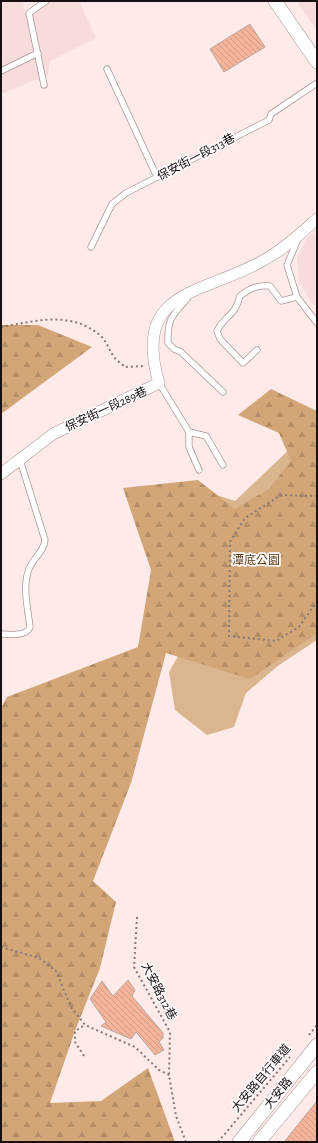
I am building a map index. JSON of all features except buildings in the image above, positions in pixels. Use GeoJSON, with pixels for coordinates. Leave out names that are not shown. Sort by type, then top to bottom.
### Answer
{"type":"FeatureCollection","features":[{"type":"Feature","properties":{"kind":"street"},"geometry":{"type":"LineString","coordinates":[[275,1],[317,62]]}},
{"type":"Feature","properties":{"kind":"street","name":"保安街一段289巷"},"geometry":{"type":"LineString","coordinates":[[1,474],[53,434],[159,383],[153,362],[153,330],[158,319],[172,301],[264,260],[301,233],[317,219]]}},
{"type":"Feature","properties":{"kind":"street","name":"大安路"},"geometry":{"type":"LineString","coordinates":[[239,1142],[312,1041]]}},
{"type":"Feature","properties":{"kind":"street","name":"大安路"},"geometry":{"type":"LineString","coordinates":[[259,1142],[317,1072]]}},
{"type":"Feature","properties":{"kind":"lane"},"geometry":{"type":"LineString","coordinates":[[44,85],[29,13],[46,1]]}},
{"type":"Feature","properties":{"kind":"lane"},"geometry":{"type":"LineString","coordinates":[[1,71],[38,52]]}},
{"type":"Feature","properties":{"kind":"lane"},"geometry":{"type":"LineString","coordinates":[[106,69],[157,177]]}},
{"type":"Feature","properties":{"kind":"lane","name":"保安街一段313巷"},"geometry":{"type":"LineString","coordinates":[[91,247],[112,204],[126,193],[269,120],[271,114],[317,83]]}},
{"type":"Feature","properties":{"kind":"lane"},"geometry":{"type":"LineString","coordinates":[[301,233],[287,265],[296,297],[317,323]]}},
{"type":"Feature","properties":{"kind":"lane"},"geometry":{"type":"LineString","coordinates":[[257,350],[244,363],[220,339],[217,331],[219,326],[237,307],[240,296],[250,288],[270,286],[281,301],[296,297]]}},
{"type":"Feature","properties":{"kind":"lane"},"geometry":{"type":"LineString","coordinates":[[189,293],[187,299],[173,313],[168,329],[168,343],[180,352],[222,392]]}},
{"type":"Feature","properties":{"kind":"lane"},"geometry":{"type":"LineString","coordinates":[[159,383],[189,432],[189,448],[199,470]]}},
{"type":"Feature","properties":{"kind":"lane"},"geometry":{"type":"LineString","coordinates":[[189,432],[206,436],[223,465]]}},
{"type":"Feature","properties":{"kind":"lane"},"geometry":{"type":"LineString","coordinates":[[1,634],[24,633],[28,631],[30,627],[26,595],[28,570],[44,548],[45,540],[20,460]]}},
{"type":"Feature","properties":{"kind":"path"},"geometry":{"type":"LineString","coordinates":[[1,327],[50,318],[75,321],[101,336],[108,345],[114,358],[125,367],[140,367],[153,362]]}},
{"type":"Feature","properties":{"kind":"path"},"geometry":{"type":"LineString","coordinates":[[317,496],[281,495],[245,518],[230,542],[229,636],[276,641],[299,627],[317,601]]}},
{"type":"Feature","properties":{"kind":"path","name":"大安路312巷"},"geometry":{"type":"LineString","coordinates":[[137,917],[134,942],[134,967],[170,1032],[169,1076],[176,1116],[186,1142]]}},
{"type":"Feature","properties":{"kind":"path"},"geometry":{"type":"LineString","coordinates":[[1,947],[39,958],[56,971],[71,1007],[85,1025],[135,1047],[159,1070],[169,1076]]}},
{"type":"Feature","properties":{"kind":"path"},"geometry":{"type":"LineString","coordinates":[[84,1056],[76,1042],[75,1031],[85,1025]]}},
{"type":"Feature","properties":{"kind":"path"},"geometry":{"type":"LineString","coordinates":[[312,1041],[317,1025]]}},
{"type":"Feature","properties":{"kind":"path","name":"大安路自行車道"},"geometry":{"type":"LineString","coordinates":[[218,1142],[292,1054]]}},
{"type":"Feature","properties":{"kind":"shaded area"},"geometry":{"type":"Polygon","coordinates":[[[1,1],[24,1],[23,5],[27,16],[52,1],[79,1],[96,38],[50,61],[48,75],[1,94],[1,1]]]}},
{"type":"Feature","properties":{"kind":"shaded area"},"geometry":{"type":"Polygon","coordinates":[[[296,1],[317,1],[317,30],[296,1]]]}},
{"type":"Feature","properties":{"kind":"shaded area"},"geometry":{"type":"Polygon","coordinates":[[[317,230],[317,306],[311,302],[299,281],[297,258],[307,238],[317,230]]]}},
{"type":"Feature","properties":{"kind":"green space"},"geometry":{"type":"Polygon","coordinates":[[[1,325],[38,325],[92,347],[1,414],[1,325]]]}},
{"type":"Feature","properties":{"kind":"green space"},"geometry":{"type":"Polygon","coordinates":[[[271,389],[317,411],[317,633],[250,679],[166,653],[131,783],[93,881],[116,902],[100,968],[75,1031],[50,1103],[101,1101],[148,1068],[175,1142],[1,1142],[1,708],[7,697],[138,647],[151,570],[123,488],[198,480],[235,509],[269,489],[291,461],[279,433],[238,415],[271,389]]]}},
{"type":"Feature","properties":{"kind":"green space","name":"潭底公園"},"geometry":{"type":"Polygon","coordinates":[[[317,423],[317,640],[279,665],[246,693],[234,727],[207,735],[175,710],[169,672],[209,602],[185,485],[235,501],[317,423]]]}}]}
